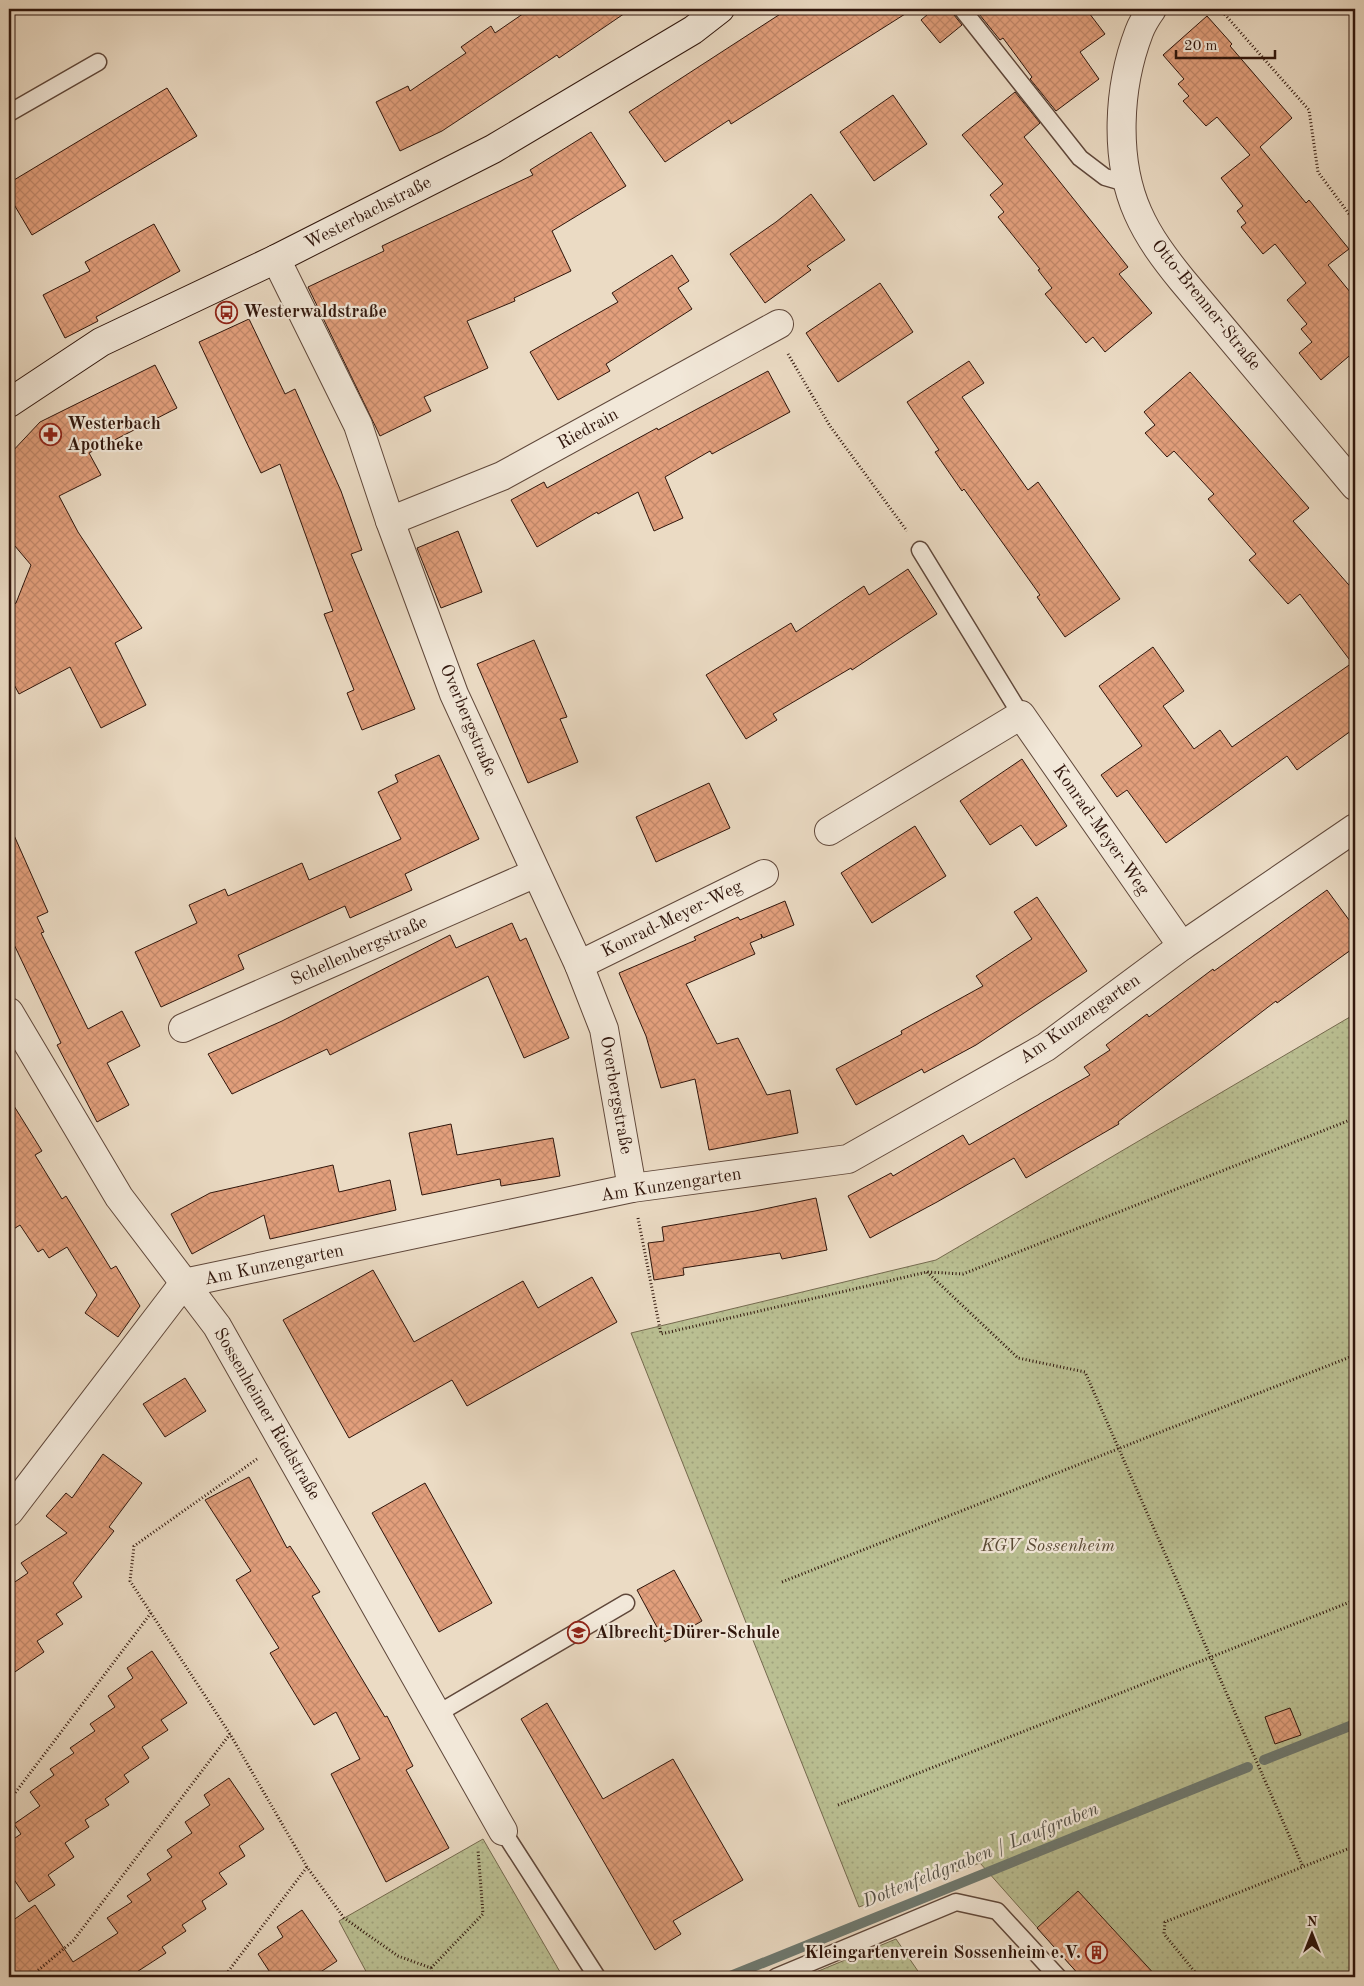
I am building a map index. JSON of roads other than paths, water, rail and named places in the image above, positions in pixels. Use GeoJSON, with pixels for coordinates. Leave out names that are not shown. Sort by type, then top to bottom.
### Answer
{"type":"FeatureCollection","features":[{"type":"Feature","properties":{"kind":"street","name":"Westerbachstraße"},"geometry":{"type":"LineString","coordinates":[[9,403],[100,342],[276,259],[493,150],[693,30],[720,9]]}},
{"type":"Feature","properties":{"kind":"street","name":"Otto-Brenner-Straße"},"geometry":{"type":"LineString","coordinates":[[1152,9],[1139,31],[1124,94],[1122,126],[1124,160],[1138,212],[1156,247],[1182,280],[1355,486]]}},
{"type":"Feature","properties":{"kind":"street","name":"Overbergstraße"},"geometry":{"type":"LineString","coordinates":[[276,259],[358,425],[390,521],[454,694],[579,965],[604,1029],[632,1188]]}},
{"type":"Feature","properties":{"kind":"street","name":"Riedrain"},"geometry":{"type":"LineString","coordinates":[[390,521],[502,476],[776,326]]}},
{"type":"Feature","properties":{"kind":"street"},"geometry":{"type":"LineString","coordinates":[[828,831],[1021,714]]}},
{"type":"Feature","properties":{"kind":"street","name":"Konrad-Meyer-Weg"},"geometry":{"type":"LineString","coordinates":[[1021,714],[1182,946]]}},
{"type":"Feature","properties":{"kind":"street","name":"Am Kunzengarten"},"geometry":{"type":"LineString","coordinates":[[9,1512],[184,1284],[632,1188],[848,1159],[1046,1048],[1182,946],[1355,828]]}},
{"type":"Feature","properties":{"kind":"street","name":"Schellenbergstraße"},"geometry":{"type":"LineString","coordinates":[[183,1028],[536,873]]}},
{"type":"Feature","properties":{"kind":"street","name":"Konrad-Meyer-Weg"},"geometry":{"type":"LineString","coordinates":[[579,965],[764,874]]}},
{"type":"Feature","properties":{"kind":"street","name":"Sossenheimer Riedstraße"},"geometry":{"type":"LineString","coordinates":[[9,1012],[119,1197],[217,1326],[503,1831]]}},
{"type":"Feature","properties":{"kind":"lane"},"geometry":{"type":"LineString","coordinates":[[962,9],[1080,158],[1105,177],[1129,184]]}},
{"type":"Feature","properties":{"kind":"lane"},"geometry":{"type":"LineString","coordinates":[[9,113],[98,62]]}},
{"type":"Feature","properties":{"kind":"lane","name":"Konrad-Meyer-Weg"},"geometry":{"type":"LineString","coordinates":[[920,550],[1021,714]]}},
{"type":"Feature","properties":{"kind":"lane"},"geometry":{"type":"LineString","coordinates":[[437,1714],[626,1603]]}},
{"type":"Feature","properties":{"kind":"lane"},"geometry":{"type":"LineString","coordinates":[[503,1831],[597,1977]]}},
{"type":"Feature","properties":{"kind":"lane"},"geometry":{"type":"LineString","coordinates":[[776,1977],[956,1902],[997,1912],[1058,1977]]}},
{"type":"Feature","properties":{"kind":"waterway","name":"Dottenfeldgraben / Laufgraben"},"geometry":{"type":"LineString","coordinates":[[1264,1760],[1355,1724]]}},
{"type":"Feature","properties":{"kind":"waterway","name":"Dottenfeldgraben / Laufgraben"},"geometry":{"type":"LineString","coordinates":[[728,1977],[1248,1767]]}},
{"type":"Feature","properties":{"kind":"place","name":"Westerwaldstraße"},"geometry":{"type":"Point","coordinates":[227,312]}},
{"type":"Feature","properties":{"kind":"place","name":"Westerbach Apotheke"},"geometry":{"type":"Point","coordinates":[51,434]}},
{"type":"Feature","properties":{"kind":"place","name":"Albrecht-Dürer-Schule"},"geometry":{"type":"Point","coordinates":[579,1633]}},
{"type":"Feature","properties":{"kind":"place","name":"Kleingartenverein Sossenheim e.V."},"geometry":{"type":"Point","coordinates":[1097,1953]}},
{"type":"Feature","properties":{"kind":"park label","name":"KGV Sossenheim"},"geometry":{"type":"Point","coordinates":[1048,1546]}}]}
